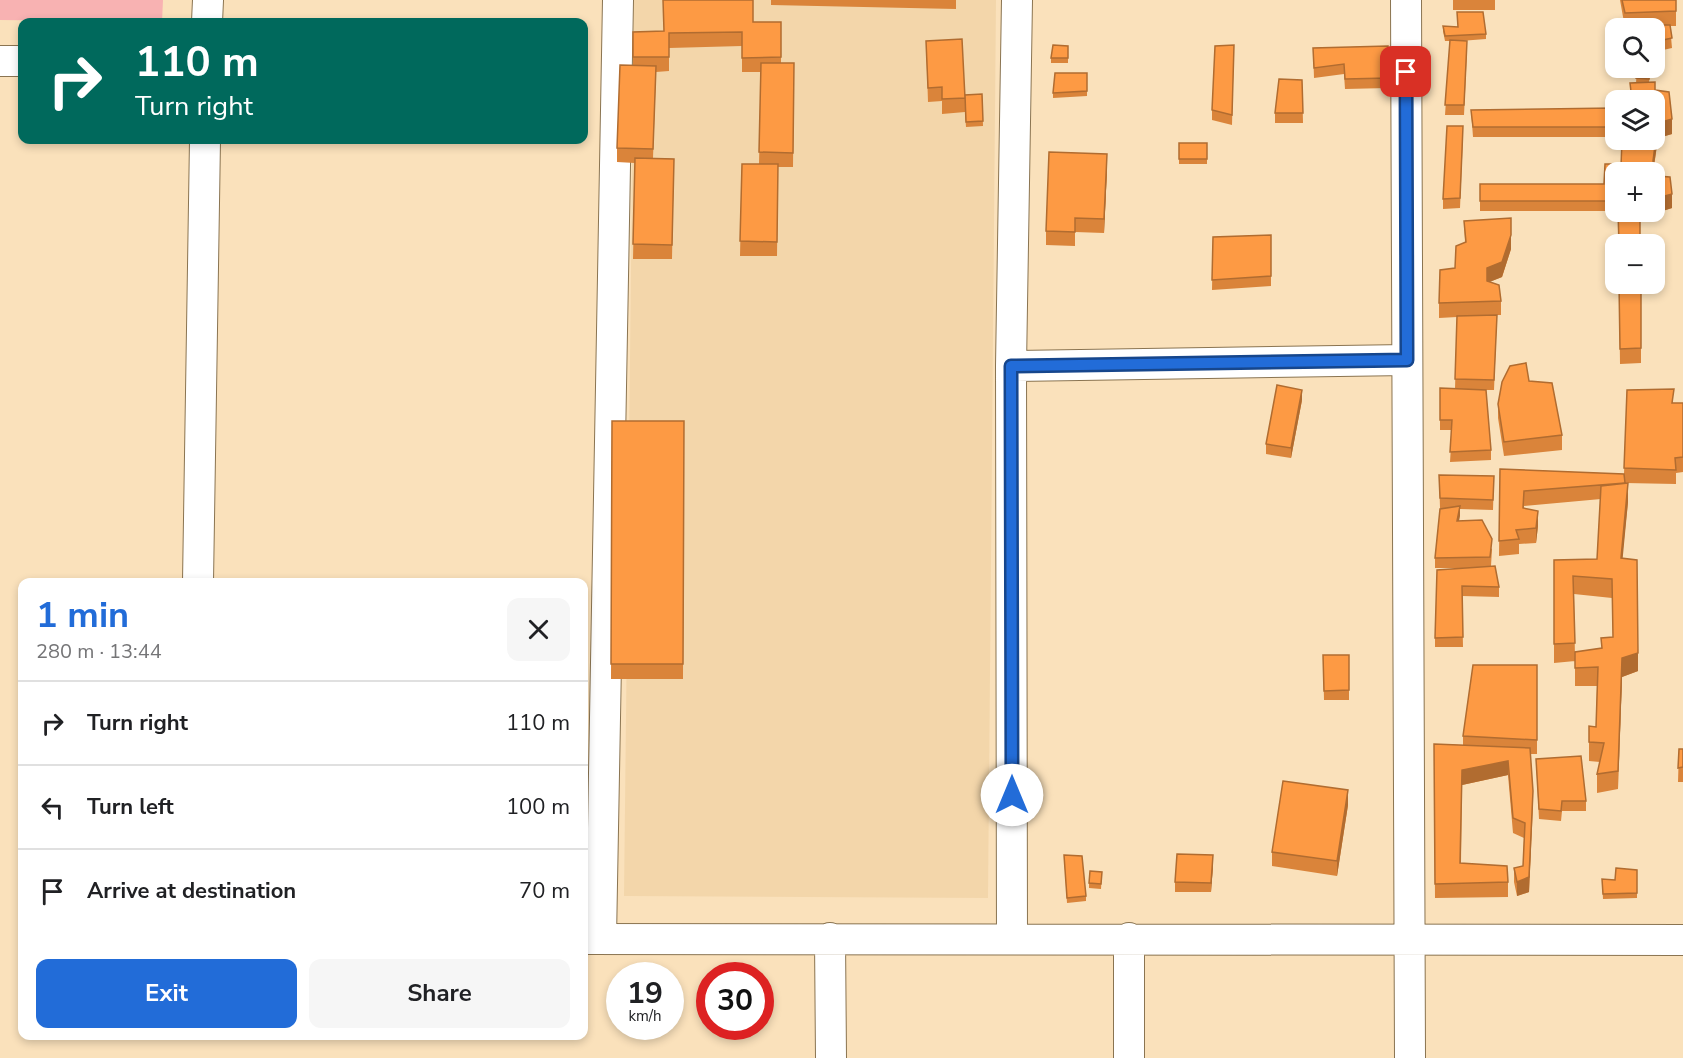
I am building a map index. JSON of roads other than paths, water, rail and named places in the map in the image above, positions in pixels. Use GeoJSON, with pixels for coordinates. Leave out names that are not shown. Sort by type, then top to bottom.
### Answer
{"type":"FeatureCollection","features":[{"type":"Feature","properties":{"kind":"street"},"geometry":{"type":"LineString","coordinates":[[207,18],[208,0]]}},
{"type":"Feature","properties":{"kind":"street"},"geometry":{"type":"LineString","coordinates":[[618,0],[592,939],[1683,940]]}},
{"type":"Feature","properties":{"kind":"street"},"geometry":{"type":"LineString","coordinates":[[1012,938],[1011,366],[1017,0]]}},
{"type":"Feature","properties":{"kind":"street"},"geometry":{"type":"LineString","coordinates":[[1406,0],[1410,1058]]}},
{"type":"Feature","properties":{"kind":"street"},"geometry":{"type":"LineString","coordinates":[[0,60],[18,61]]}},
{"type":"Feature","properties":{"kind":"street"},"geometry":{"type":"LineString","coordinates":[[198,578],[205,144]]}},
{"type":"Feature","properties":{"kind":"street"},"geometry":{"type":"LineString","coordinates":[[1011,366],[1407,360]]}},
{"type":"Feature","properties":{"kind":"street"},"geometry":{"type":"LineString","coordinates":[[830,938],[831,1058]]}},
{"type":"Feature","properties":{"kind":"street"},"geometry":{"type":"LineString","coordinates":[[1129,938],[1130,1058]]}}]}
